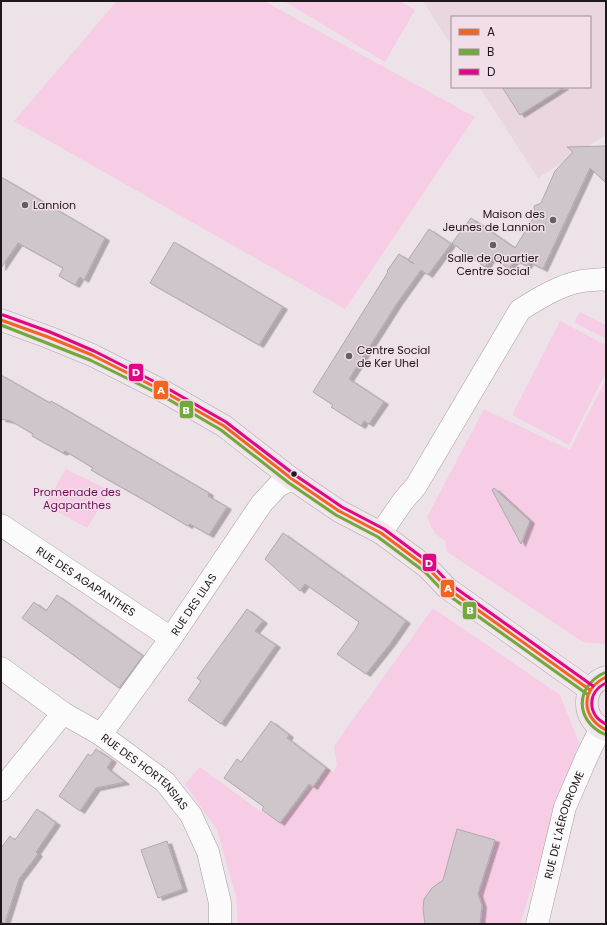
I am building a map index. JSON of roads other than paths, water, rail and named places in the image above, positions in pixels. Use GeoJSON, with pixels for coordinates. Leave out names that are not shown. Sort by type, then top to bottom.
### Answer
{"type":"FeatureCollection","features":[{"type":"Feature","properties":{"kind":"main road"},"geometry":{"type":"LineString","coordinates":[[1,320],[92,355],[163,390],[224,426],[292,479],[339,511],[381,533],[428,568],[447,588],[598,683],[587,698],[587,707],[589,715],[594,723],[603,729]]}},
{"type":"Feature","properties":{"kind":"street"},"geometry":{"type":"LineString","coordinates":[[381,533],[403,501],[416,486],[520,310],[559,288],[582,281],[606,280]]}},
{"type":"Feature","properties":{"kind":"street","name":"RUE DES LILAS"},"geometry":{"type":"LineString","coordinates":[[100,734],[171,638],[262,503],[278,486],[292,479]]}},
{"type":"Feature","properties":{"kind":"street","name":"RUE DES AGAPANTHES"},"geometry":{"type":"LineString","coordinates":[[1,525],[171,638]]}},
{"type":"Feature","properties":{"kind":"street","name":"RUE DES HORTENSIAS"},"geometry":{"type":"LineString","coordinates":[[1,668],[63,713],[100,734],[165,782],[191,815],[208,852],[220,903],[220,924]]}},
{"type":"Feature","properties":{"kind":"street"},"geometry":{"type":"LineString","coordinates":[[1,790],[63,713]]}},
{"type":"Feature","properties":{"kind":"street","name":"RUE DE L'AÉRODROME"},"geometry":{"type":"LineString","coordinates":[[537,924],[565,807],[588,754],[603,729]]}},
{"type":"Feature","properties":{"kind":"place","name":"Lannion"},"geometry":{"type":"Point","coordinates":[25,205]}},
{"type":"Feature","properties":{"kind":"place","name":"Maison des Jeunes de Lannion"},"geometry":{"type":"Point","coordinates":[553,220]}},
{"type":"Feature","properties":{"kind":"place","name":"Salle de Quartier Centre Social"},"geometry":{"type":"Point","coordinates":[493,245]}},
{"type":"Feature","properties":{"kind":"place","name":"Centre Social de Ker Uhel"},"geometry":{"type":"Point","coordinates":[349,356]}},
{"type":"Feature","properties":{"kind":"park label","name":"Promenade des Agapanthes"},"geometry":{"type":"Point","coordinates":[77,498]}}]}
